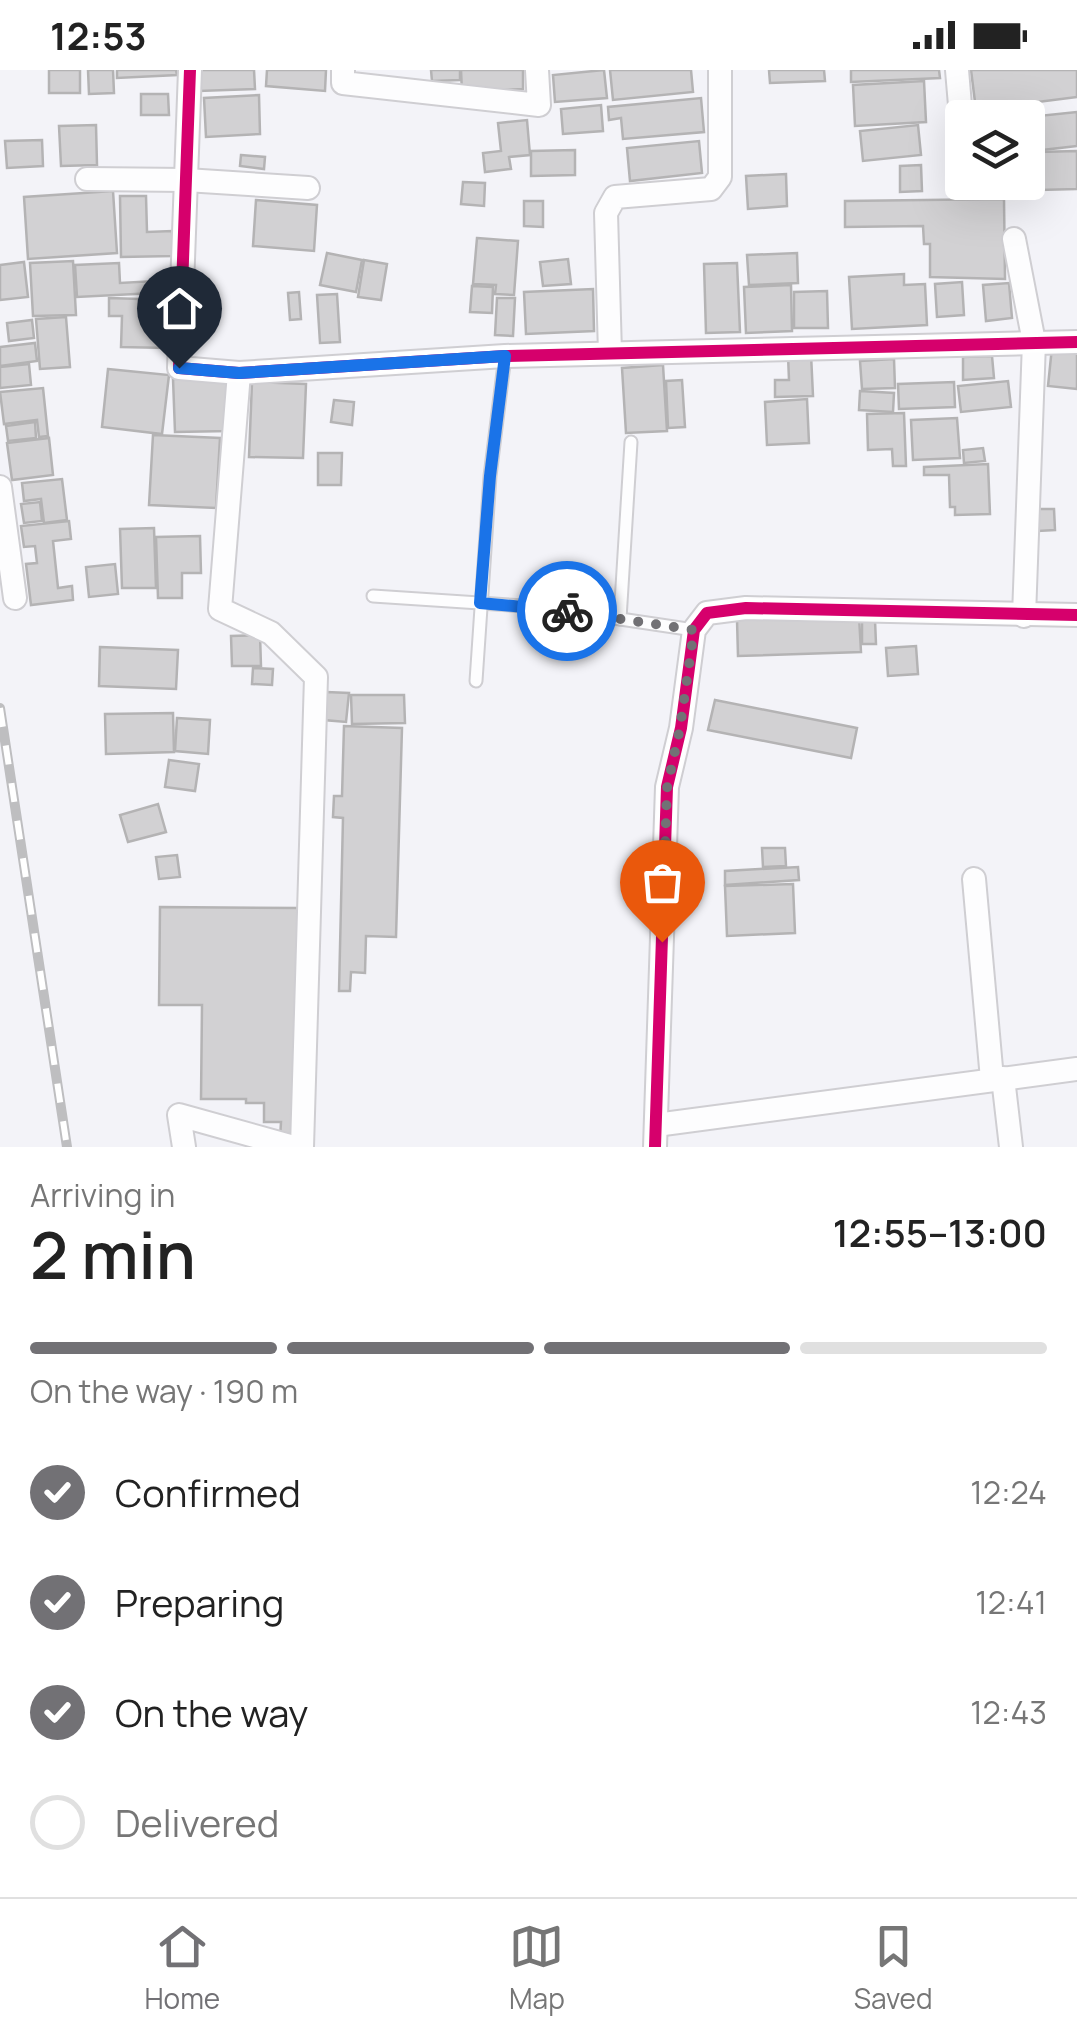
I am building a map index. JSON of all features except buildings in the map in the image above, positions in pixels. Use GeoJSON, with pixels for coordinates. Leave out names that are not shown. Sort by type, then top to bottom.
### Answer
{"type":"FeatureCollection","features":[{"type":"Feature","properties":{"kind":"street"},"geometry":{"type":"LineString","coordinates":[[190,70],[179,368],[239,373],[610,352],[1077,342]]}},
{"type":"Feature","properties":{"kind":"street"},"geometry":{"type":"LineString","coordinates":[[343,70],[343,83],[539,104],[537,70]]}},
{"type":"Feature","properties":{"kind":"street"},"geometry":{"type":"LineString","coordinates":[[610,352],[606,214],[615,197],[710,189],[720,178],[720,70]]}},
{"type":"Feature","properties":{"kind":"street"},"geometry":{"type":"LineString","coordinates":[[957,70],[960,100]]}},
{"type":"Feature","properties":{"kind":"street"},"geometry":{"type":"LineString","coordinates":[[87,178],[308,188]]}},
{"type":"Feature","properties":{"kind":"street"},"geometry":{"type":"LineString","coordinates":[[1014,240],[1034,342],[1024,616]]}},
{"type":"Feature","properties":{"kind":"street"},"geometry":{"type":"LineString","coordinates":[[239,373],[220,608],[271,634],[316,677],[302,1147]]}},
{"type":"Feature","properties":{"kind":"street"},"geometry":{"type":"LineString","coordinates":[[0,488],[15,598]]}},
{"type":"Feature","properties":{"kind":"street"},"geometry":{"type":"LineString","coordinates":[[1077,615],[746,608],[706,613],[694,630],[667,788],[656,1136],[1077,1068]]}},
{"type":"Feature","properties":{"kind":"street"},"geometry":{"type":"LineString","coordinates":[[974,879],[1010,1147]]}},
{"type":"Feature","properties":{"kind":"street"},"geometry":{"type":"LineString","coordinates":[[184,1147],[179,1115],[294,1147]]}},
{"type":"Feature","properties":{"kind":"lane"},"geometry":{"type":"LineString","coordinates":[[476,681],[490,476],[505,356]]}},
{"type":"Feature","properties":{"kind":"lane"},"geometry":{"type":"LineString","coordinates":[[620,619],[631,442]]}},
{"type":"Feature","properties":{"kind":"lane"},"geometry":{"type":"LineString","coordinates":[[373,596],[540,608],[694,630]]}},
{"type":"Feature","properties":{"kind":"railway"},"geometry":{"type":"LineString","coordinates":[[0,708],[67,1147]]}},
{"type":"Feature","properties":{"kind":"cycle path"},"geometry":{"type":"LineString","coordinates":[[190,70],[179,368],[239,373],[505,356],[1077,342]]}},
{"type":"Feature","properties":{"kind":"cycle path"},"geometry":{"type":"LineString","coordinates":[[655,1147],[667,787],[681,728],[694,630],[707,613],[746,608],[1077,615]]}},
{"type":"Feature","properties":{"kind":"way so far"},"geometry":{"type":"LineString","coordinates":[[567,611],[694,630],[667,788],[662,942]]}},
{"type":"Feature","properties":{"kind":"route"},"geometry":{"type":"LineString","coordinates":[[179,368],[239,373],[505,356],[480,603],[567,611]]}}]}
